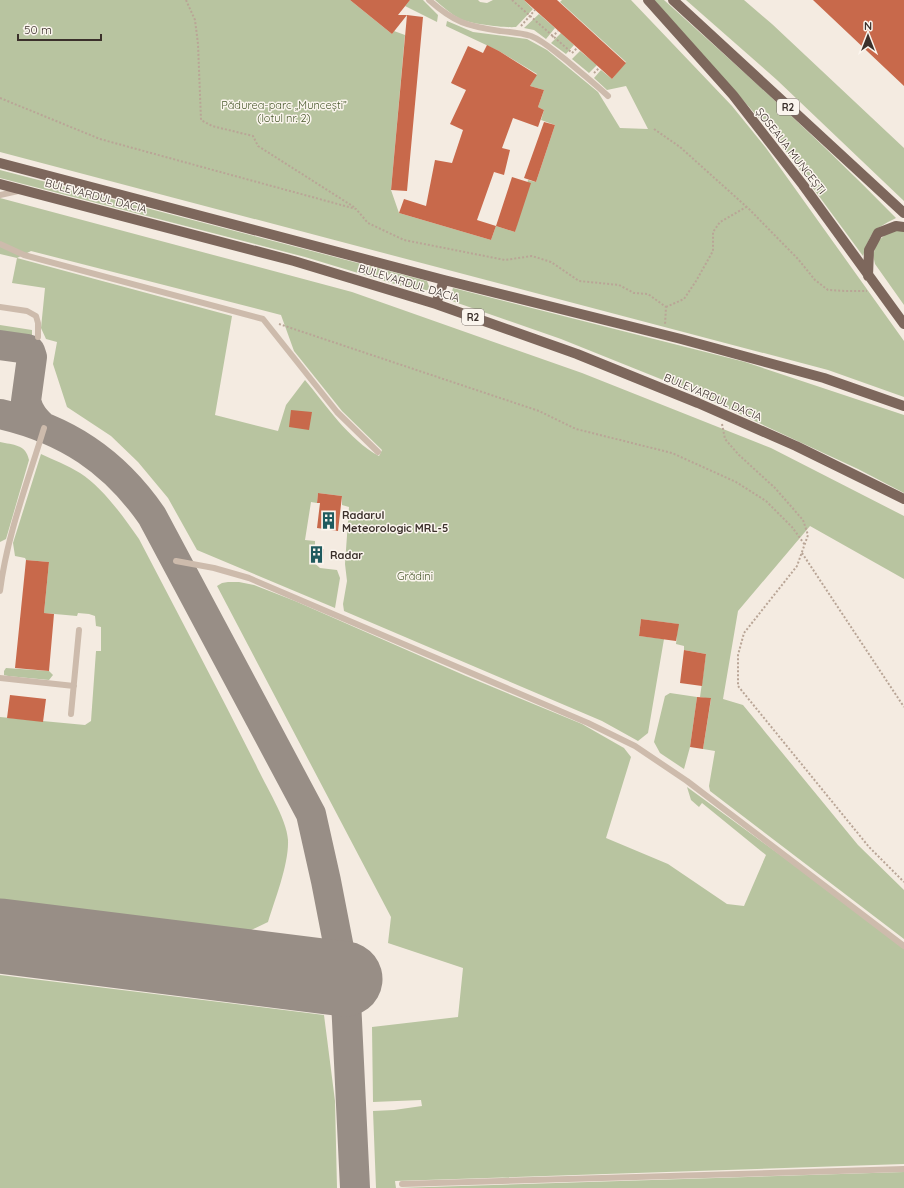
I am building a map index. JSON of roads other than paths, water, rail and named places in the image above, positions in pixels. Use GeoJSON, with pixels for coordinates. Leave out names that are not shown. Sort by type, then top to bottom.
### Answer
{"type":"FeatureCollection","features":[{"type":"Feature","properties":{"kind":"main road","name":"ȘOSEAUA MUNCEȘTI"},"geometry":{"type":"LineString","coordinates":[[648,0],[733,96],[804,185],[904,324]]}},
{"type":"Feature","properties":{"kind":"main road","name":"ȘOSEAUA MUNCEȘTI"},"geometry":{"type":"LineString","coordinates":[[673,0],[904,213]]}},
{"type":"Feature","properties":{"kind":"main road","name":"BULEVARDUL DACIA"},"geometry":{"type":"LineString","coordinates":[[0,163],[444,280],[665,334],[824,378],[904,406]]}},
{"type":"Feature","properties":{"kind":"main road","name":"BULEVARDUL DACIA"},"geometry":{"type":"LineString","coordinates":[[0,184],[294,260],[436,304],[577,354],[722,413],[796,446],[904,499]]}},
{"type":"Feature","properties":{"kind":"main road"},"geometry":{"type":"LineString","coordinates":[[868,276],[868,250],[878,233],[896,226],[904,227]]}},
{"type":"Feature","properties":{"kind":"main road"},"geometry":{"type":"LineString","coordinates":[[436,304],[444,280]]}},
{"type":"Feature","properties":{"kind":"lane"},"geometry":{"type":"LineString","coordinates":[[429,0],[455,20],[476,27],[533,37],[554,50],[589,78],[608,96]]}},
{"type":"Feature","properties":{"kind":"lane"},"geometry":{"type":"LineString","coordinates":[[0,195],[23,190]]}},
{"type":"Feature","properties":{"kind":"lane"},"geometry":{"type":"LineString","coordinates":[[0,244],[24,255],[262,319],[337,412],[378,452]]}},
{"type":"Feature","properties":{"kind":"lane"},"geometry":{"type":"LineString","coordinates":[[0,307],[27,311],[36,316],[38,323],[38,337]]}},
{"type":"Feature","properties":{"kind":"lane"},"geometry":{"type":"LineString","coordinates":[[0,591],[1,574],[44,428]]}},
{"type":"Feature","properties":{"kind":"lane"},"geometry":{"type":"LineString","coordinates":[[176,561],[214,568],[249,578],[588,723],[635,746],[687,781],[904,946]]}},
{"type":"Feature","properties":{"kind":"lane"},"geometry":{"type":"LineString","coordinates":[[71,714],[79,630]]}},
{"type":"Feature","properties":{"kind":"lane"},"geometry":{"type":"LineString","coordinates":[[0,678],[74,686]]}},
{"type":"Feature","properties":{"kind":"lane"},"geometry":{"type":"LineString","coordinates":[[402,1184],[904,1169]]}},
{"type":"Feature","properties":{"kind":"place","name":"Radarul Meteorologic MRL-5"},"geometry":{"type":"Point","coordinates":[329,521]}},
{"type":"Feature","properties":{"kind":"place","name":"Radar"},"geometry":{"type":"Point","coordinates":[317,555]}},
{"type":"Feature","properties":{"kind":"park label","name":"Pădurea-parc „Muncești” (lotul nr. 2)"},"geometry":{"type":"Point","coordinates":[284,111]}},
{"type":"Feature","properties":{"kind":"park label","name":"Grădini"},"geometry":{"type":"Point","coordinates":[415,576]}}]}
